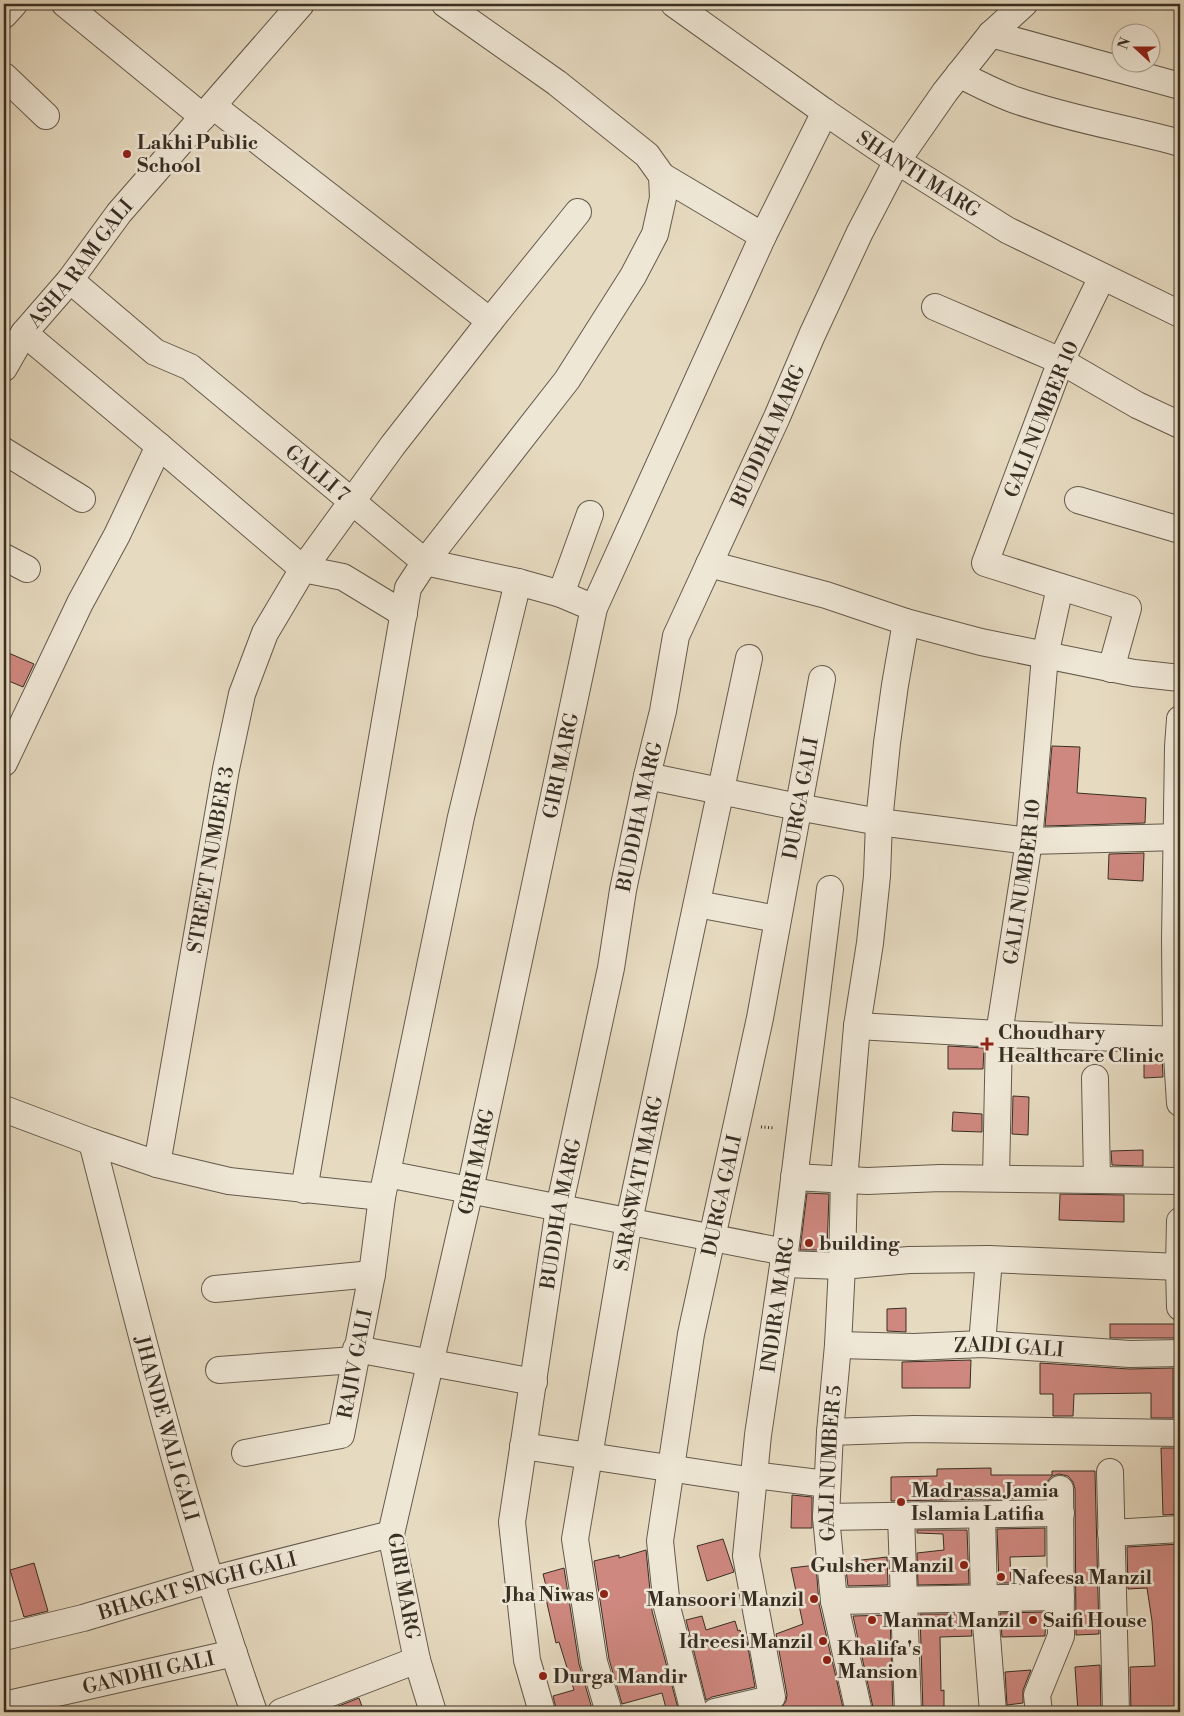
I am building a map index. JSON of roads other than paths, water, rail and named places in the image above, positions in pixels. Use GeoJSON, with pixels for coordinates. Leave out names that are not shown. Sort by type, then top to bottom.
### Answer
{"type":"FeatureCollection","features":[{"type":"Feature","properties":{"kind":"street"},"geometry":{"type":"LineString","coordinates":[[4,15],[14,4]]}},
{"type":"Feature","properties":{"kind":"street"},"geometry":{"type":"LineString","coordinates":[[65,4],[490,321]]}},
{"type":"Feature","properties":{"kind":"street","name":"ASHA RAM GALI"},"geometry":{"type":"LineString","coordinates":[[4,368],[15,338],[70,280],[120,212],[301,4]]}},
{"type":"Feature","properties":{"kind":"street"},"geometry":{"type":"LineString","coordinates":[[445,4],[564,89],[646,155],[662,176],[763,236]]}},
{"type":"Feature","properties":{"kind":"street","name":"SHANTI MARG"},"geometry":{"type":"LineString","coordinates":[[674,4],[702,12],[825,112],[897,161],[1007,230],[1180,314]]}},
{"type":"Feature","properties":{"kind":"street","name":"BUDDHA MARG"},"geometry":{"type":"LineString","coordinates":[[542,1712],[527,1660],[512,1522],[559,1208],[611,968],[623,890],[663,711],[676,636],[852,249],[897,161],[959,74],[992,34],[1024,4]]}},
{"type":"Feature","properties":{"kind":"street"},"geometry":{"type":"LineString","coordinates":[[992,34],[1180,86]]}},
{"type":"Feature","properties":{"kind":"street"},"geometry":{"type":"LineString","coordinates":[[959,74],[1016,101],[1180,143]]}},
{"type":"Feature","properties":{"kind":"street"},"geometry":{"type":"LineString","coordinates":[[4,76],[46,116]]}},
{"type":"Feature","properties":{"kind":"street","name":"GIRI MARG"},"geometry":{"type":"LineString","coordinates":[[433,1712],[417,1660],[391,1534],[470,1190],[594,608],[763,236],[825,112]]}},
{"type":"Feature","properties":{"kind":"street"},"geometry":{"type":"LineString","coordinates":[[304,1190],[408,588],[425,562],[567,380],[633,276],[655,234],[663,198],[662,176]]}},
{"type":"Feature","properties":{"kind":"street","name":"STREET NUMBER 3"},"geometry":{"type":"LineString","coordinates":[[157,1164],[226,769],[242,694],[265,633],[302,569],[393,445],[578,212]]}},
{"type":"Feature","properties":{"kind":"street","name":"GALI NUMBER 10"},"geometry":{"type":"LineString","coordinates":[[996,1178],[999,1034],[1029,841],[1045,656],[1060,587],[984,563],[1061,361],[1102,276]]}},
{"type":"Feature","properties":{"kind":"street","name":"GALLI 7"},"geometry":{"type":"LineString","coordinates":[[70,280],[155,352],[190,367],[425,562],[518,582],[561,594],[594,608]]}},
{"type":"Feature","properties":{"kind":"street"},"geometry":{"type":"LineString","coordinates":[[935,307],[1061,361],[1137,405],[1180,425]]}},
{"type":"Feature","properties":{"kind":"street"},"geometry":{"type":"LineString","coordinates":[[15,338],[159,446],[302,569],[342,577],[404,614]]}},
{"type":"Feature","properties":{"kind":"street"},"geometry":{"type":"LineString","coordinates":[[4,762],[76,611],[117,535],[159,446]]}},
{"type":"Feature","properties":{"kind":"street"},"geometry":{"type":"LineString","coordinates":[[4,451],[82,499]]}},
{"type":"Feature","properties":{"kind":"street"},"geometry":{"type":"LineString","coordinates":[[1078,500],[1180,530]]}},
{"type":"Feature","properties":{"kind":"street"},"geometry":{"type":"LineString","coordinates":[[561,594],[590,514]]}},
{"type":"Feature","properties":{"kind":"street"},"geometry":{"type":"LineString","coordinates":[[4,557],[26,569]]}},
{"type":"Feature","properties":{"kind":"street"},"geometry":{"type":"LineString","coordinates":[[709,564],[826,595],[906,622],[981,642],[1112,669],[1180,678]]}},
{"type":"Feature","properties":{"kind":"street","name":"RAJIV GALI"},"geometry":{"type":"LineString","coordinates":[[246,1453],[341,1435],[372,1274],[384,1185],[461,817],[518,582]]}},
{"type":"Feature","properties":{"kind":"street"},"geometry":{"type":"LineString","coordinates":[[1060,587],[1128,608],[1112,669]]}},
{"type":"Feature","properties":{"kind":"street","name":"GALI NUMBER 5"},"geometry":{"type":"LineString","coordinates":[[859,1712],[834,1601],[826,1517],[827,1484],[838,1345],[844,1180],[856,1026],[870,943],[877,876],[879,822],[895,685],[906,622]]}},
{"type":"Feature","properties":{"kind":"street","name":"SARASWATI MARG"},"geometry":{"type":"LineString","coordinates":[[609,1712],[594,1662],[575,1539],[629,1221],[748,658]]}},
{"type":"Feature","properties":{"kind":"street","name":"DURGA GALI"},"geometry":{"type":"LineString","coordinates":[[694,1712],[667,1608],[660,1541],[691,1334],[760,1018],[822,679]]}},
{"type":"Feature","properties":{"kind":"street"},"geometry":{"type":"LineString","coordinates":[[1180,719],[1178,747],[1179,837],[1175,940],[1180,1103]]}},
{"type":"Feature","properties":{"kind":"street"},"geometry":{"type":"LineString","coordinates":[[647,776],[879,822],[1029,841],[1179,837]]}},
{"type":"Feature","properties":{"kind":"street","name":"INDIRA MARG"},"geometry":{"type":"LineString","coordinates":[[764,1706],[772,1697],[746,1556],[758,1435],[784,1258],[830,889]]}},
{"type":"Feature","properties":{"kind":"street"},"geometry":{"type":"LineString","coordinates":[[697,904],[777,919]]}},
{"type":"Feature","properties":{"kind":"street"},"geometry":{"type":"LineString","coordinates":[[856,1026],[999,1034],[1178,1040]]}},
{"type":"Feature","properties":{"kind":"street"},"geometry":{"type":"LineString","coordinates":[[1095,1078],[1097,1179]]}},
{"type":"Feature","properties":{"kind":"street"},"geometry":{"type":"LineString","coordinates":[[4,1108],[92,1142],[157,1164],[229,1181],[304,1190],[384,1185],[470,1190],[712,1238],[784,1258],[842,1266],[910,1260],[989,1259],[1179,1267]]}},
{"type":"Feature","properties":{"kind":"street","name":"JHANDE WALI GALI"},"geometry":{"type":"LineString","coordinates":[[92,1142],[139,1328],[210,1580],[254,1712]]}},
{"type":"Feature","properties":{"kind":"street"},"geometry":{"type":"LineString","coordinates":[[794,1177],[867,1181],[942,1178],[1180,1181]]}},
{"type":"Feature","properties":{"kind":"street"},"geometry":{"type":"LineString","coordinates":[[1180,1221],[1180,1307]]}},
{"type":"Feature","properties":{"kind":"street"},"geometry":{"type":"LineString","coordinates":[[982,1344],[989,1259]]}},
{"type":"Feature","properties":{"kind":"street"},"geometry":{"type":"LineString","coordinates":[[215,1289],[372,1274]]}},
{"type":"Feature","properties":{"kind":"street","name":"ZAIDI GALI"},"geometry":{"type":"LineString","coordinates":[[838,1345],[914,1347],[982,1344],[1130,1354],[1180,1353]]}},
{"type":"Feature","properties":{"kind":"street"},"geometry":{"type":"LineString","coordinates":[[219,1370],[355,1355],[430,1363],[534,1382]]}},
{"type":"Feature","properties":{"kind":"street"},"geometry":{"type":"LineString","coordinates":[[830,1432],[914,1429],[1180,1433]]}},
{"type":"Feature","properties":{"kind":"street"},"geometry":{"type":"LineString","coordinates":[[523,1446],[670,1469],[827,1484]]}},
{"type":"Feature","properties":{"kind":"street"},"geometry":{"type":"LineString","coordinates":[[1110,1472],[1116,1712]]}},
{"type":"Feature","properties":{"kind":"street"},"geometry":{"type":"LineString","coordinates":[[826,1517],[982,1515],[1060,1501],[1061,1636],[1037,1695],[1039,1712]]}},
{"type":"Feature","properties":{"kind":"street"},"geometry":{"type":"LineString","coordinates":[[982,1515],[984,1598],[993,1712]]}},
{"type":"Feature","properties":{"kind":"street"},"geometry":{"type":"LineString","coordinates":[[901,1516],[908,1712]]}},
{"type":"Feature","properties":{"kind":"street"},"geometry":{"type":"LineString","coordinates":[[1111,1534],[1180,1529]]}},
{"type":"Feature","properties":{"kind":"street","name":"BHAGAT SINGH GALI"},"geometry":{"type":"LineString","coordinates":[[4,1637],[83,1618],[210,1580],[391,1534]]}},
{"type":"Feature","properties":{"kind":"street"},"geometry":{"type":"LineString","coordinates":[[834,1601],[1061,1597]]}},
{"type":"Feature","properties":{"kind":"street","name":"GANDHI GALI"},"geometry":{"type":"LineString","coordinates":[[4,1705],[234,1653]]}},
{"type":"Feature","properties":{"kind":"street"},"geometry":{"type":"LineString","coordinates":[[282,1712],[417,1660]]}},
{"type":"Feature","properties":{"kind":"street"},"geometry":{"type":"LineString","coordinates":[[715,1712],[764,1706]]}},
{"type":"Feature","properties":{"kind":"place","name":"Lakhi Public School"},"geometry":{"type":"Point","coordinates":[127,154]}},
{"type":"Feature","properties":{"kind":"place","name":"Choudhary Healthcare Clinic"},"geometry":{"type":"Point","coordinates":[987,1044]}},
{"type":"Feature","properties":{"kind":"place","name":"building"},"geometry":{"type":"Point","coordinates":[809,1243]}},
{"type":"Feature","properties":{"kind":"place","name":"Madrassa Jamia Islamia Latifia"},"geometry":{"type":"Point","coordinates":[901,1502]}},
{"type":"Feature","properties":{"kind":"place","name":"Gulsher Manzil"},"geometry":{"type":"Point","coordinates":[964,1565]}},
{"type":"Feature","properties":{"kind":"place","name":"Nafeesa Manzil"},"geometry":{"type":"Point","coordinates":[1001,1577]}},
{"type":"Feature","properties":{"kind":"place","name":"Jha Niwas"},"geometry":{"type":"Point","coordinates":[604,1594]}},
{"type":"Feature","properties":{"kind":"place","name":"Mansoori Manzil"},"geometry":{"type":"Point","coordinates":[814,1599]}},
{"type":"Feature","properties":{"kind":"place","name":"Mannat Manzil"},"geometry":{"type":"Point","coordinates":[872,1620]}},
{"type":"Feature","properties":{"kind":"place","name":"Saifi House"},"geometry":{"type":"Point","coordinates":[1033,1620]}},
{"type":"Feature","properties":{"kind":"place","name":"Idreesi Manzil"},"geometry":{"type":"Point","coordinates":[823,1641]}},
{"type":"Feature","properties":{"kind":"place","name":"Khalifa's Mansion"},"geometry":{"type":"Point","coordinates":[827,1660]}},
{"type":"Feature","properties":{"kind":"place","name":"Durga Mandir"},"geometry":{"type":"Point","coordinates":[543,1676]}}]}
